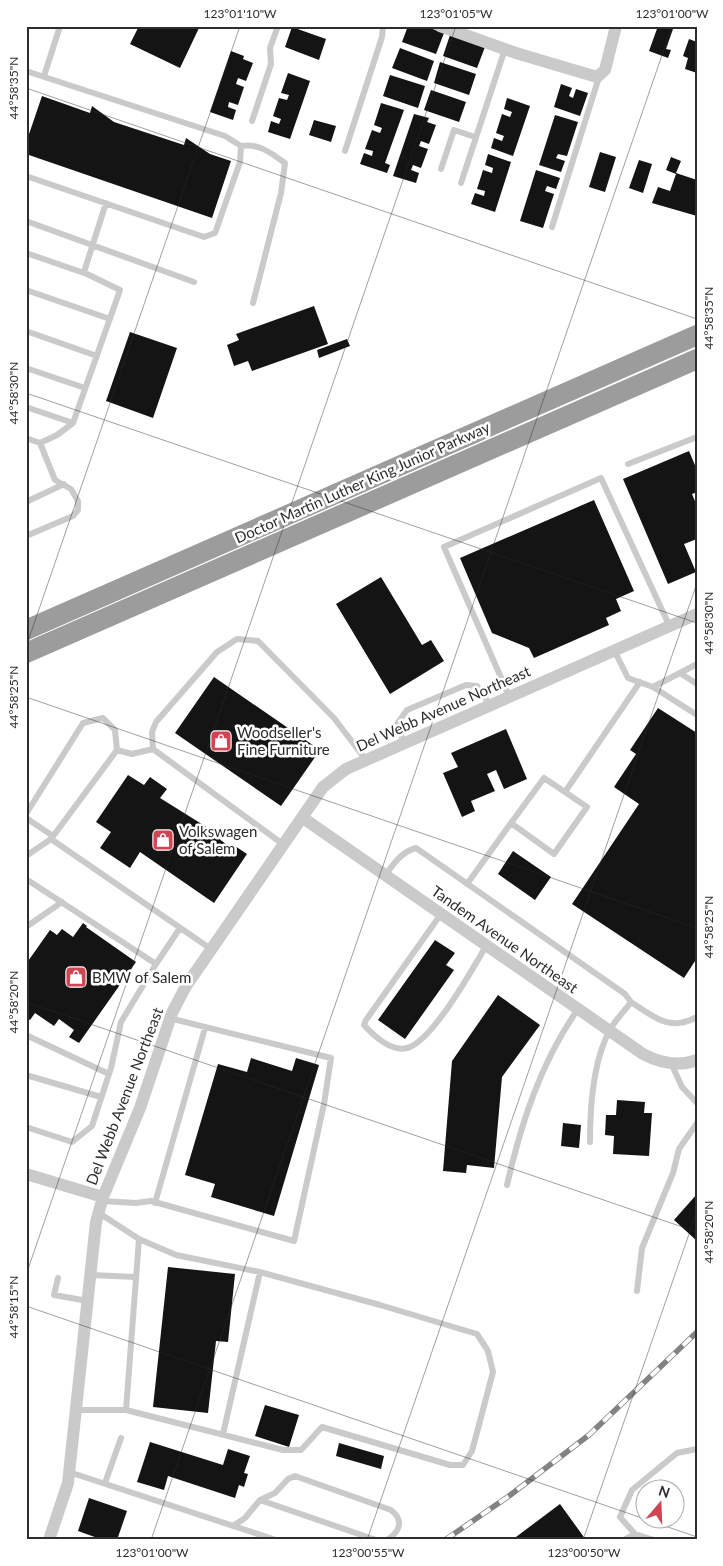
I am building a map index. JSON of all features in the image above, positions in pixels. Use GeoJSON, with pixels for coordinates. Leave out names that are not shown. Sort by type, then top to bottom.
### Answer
{"type":"FeatureCollection","features":[{"type":"Feature","properties":{"kind":"highway","name":"Doctor Martin Luther King Junior Parkway"},"geometry":{"type":"LineString","coordinates":[[26,630],[697,335]]}},
{"type":"Feature","properties":{"kind":"highway","name":"Doctor Martin Luther King Junior Parkway"},"geometry":{"type":"LineString","coordinates":[[26,653],[697,359]]}},
{"type":"Feature","properties":{"kind":"highway"},"geometry":{"type":"LineString","coordinates":[[26,626],[63,614]]}},
{"type":"Feature","properties":{"kind":"street"},"geometry":{"type":"LineString","coordinates":[[440,26],[586,76],[599,77],[606,70],[616,26]]}},
{"type":"Feature","properties":{"kind":"street","name":"Del Webb Avenue Northeast"},"geometry":{"type":"LineString","coordinates":[[49,1540],[68,1483],[90,1275],[101,1203],[140,1108],[169,1018],[186,986],[323,787],[333,778],[366,760],[697,614]]}},
{"type":"Feature","properties":{"kind":"street","name":"Tandem Avenue Northeast"},"geometry":{"type":"LineString","coordinates":[[302,818],[643,1054],[654,1060],[671,1063],[697,1060]]}},
{"type":"Feature","properties":{"kind":"street"},"geometry":{"type":"LineString","coordinates":[[26,1174],[101,1203]]}},
{"type":"Feature","properties":{"kind":"lane"},"geometry":{"type":"LineString","coordinates":[[44,76],[60,26]]}},
{"type":"Feature","properties":{"kind":"lane"},"geometry":{"type":"LineString","coordinates":[[252,121],[271,64],[270,48],[278,26]]}},
{"type":"Feature","properties":{"kind":"lane"},"geometry":{"type":"LineString","coordinates":[[345,151],[380,46],[384,26]]}},
{"type":"Feature","properties":{"kind":"lane"},"geometry":{"type":"LineString","coordinates":[[462,183],[475,137],[505,49]]}},
{"type":"Feature","properties":{"kind":"lane"},"geometry":{"type":"LineString","coordinates":[[26,71],[226,136],[241,146],[251,145],[263,148],[285,162],[277,212],[253,303]]}},
{"type":"Feature","properties":{"kind":"lane"},"geometry":{"type":"LineString","coordinates":[[552,227],[599,77]]}},
{"type":"Feature","properties":{"kind":"lane"},"geometry":{"type":"LineString","coordinates":[[441,169],[454,130],[475,137]]}},
{"type":"Feature","properties":{"kind":"lane"},"geometry":{"type":"LineString","coordinates":[[26,176],[204,236],[215,233],[240,162],[241,146]]}},
{"type":"Feature","properties":{"kind":"lane"},"geometry":{"type":"LineString","coordinates":[[84,272],[106,204]]}},
{"type":"Feature","properties":{"kind":"lane"},"geometry":{"type":"LineString","coordinates":[[26,221],[194,282]]}},
{"type":"Feature","properties":{"kind":"lane"},"geometry":{"type":"LineString","coordinates":[[26,253],[84,272],[120,290],[73,423],[57,435],[40,443],[26,438]]}},
{"type":"Feature","properties":{"kind":"lane"},"geometry":{"type":"LineString","coordinates":[[26,290],[110,319]]}},
{"type":"Feature","properties":{"kind":"lane"},"geometry":{"type":"LineString","coordinates":[[26,331],[97,356]]}},
{"type":"Feature","properties":{"kind":"lane"},"geometry":{"type":"LineString","coordinates":[[26,368],[85,388]]}},
{"type":"Feature","properties":{"kind":"lane"},"geometry":{"type":"LineString","coordinates":[[26,407],[73,423]]}},
{"type":"Feature","properties":{"kind":"lane"},"geometry":{"type":"LineString","coordinates":[[628,464],[697,437]]}},
{"type":"Feature","properties":{"kind":"lane"},"geometry":{"type":"LineString","coordinates":[[26,536],[73,516],[78,510],[78,501],[64,484],[56,480],[40,443]]}},
{"type":"Feature","properties":{"kind":"lane"},"geometry":{"type":"LineString","coordinates":[[509,696],[444,547],[453,543],[601,478],[668,626]]}},
{"type":"Feature","properties":{"kind":"lane"},"geometry":{"type":"LineString","coordinates":[[26,502],[64,484]]}},
{"type":"Feature","properties":{"kind":"lane"},"geometry":{"type":"LineString","coordinates":[[153,749],[152,732],[156,722],[217,652],[237,639],[258,640],[334,718],[366,760]]}},
{"type":"Feature","properties":{"kind":"lane"},"geometry":{"type":"LineString","coordinates":[[614,650],[628,678],[653,687],[697,715]]}},
{"type":"Feature","properties":{"kind":"lane"},"geometry":{"type":"LineString","coordinates":[[653,687],[697,664]]}},
{"type":"Feature","properties":{"kind":"lane"},"geometry":{"type":"LineString","coordinates":[[680,673],[697,684]]}},
{"type":"Feature","properties":{"kind":"lane"},"geometry":{"type":"LineString","coordinates":[[565,792],[640,682]]}},
{"type":"Feature","properties":{"kind":"lane"},"geometry":{"type":"LineString","coordinates":[[404,743],[397,724],[407,710],[466,685],[477,686],[490,705]]}},
{"type":"Feature","properties":{"kind":"lane"},"geometry":{"type":"LineString","coordinates":[[26,814],[83,723],[103,718],[115,730],[117,750],[52,838],[26,856]]}},
{"type":"Feature","properties":{"kind":"lane"},"geometry":{"type":"LineString","coordinates":[[117,750],[132,754],[153,749],[284,845]]}},
{"type":"Feature","properties":{"kind":"lane"},"geometry":{"type":"LineString","coordinates":[[467,884],[511,823],[544,778],[587,807],[554,854],[511,823]]}},
{"type":"Feature","properties":{"kind":"lane"},"geometry":{"type":"LineString","coordinates":[[26,818],[212,949]]}},
{"type":"Feature","properties":{"kind":"lane"},"geometry":{"type":"LineString","coordinates":[[385,875],[401,856],[408,850],[416,848],[625,994],[631,1002],[659,1020],[677,1025],[697,1017]]}},
{"type":"Feature","properties":{"kind":"lane"},"geometry":{"type":"LineString","coordinates":[[26,879],[156,964]]}},
{"type":"Feature","properties":{"kind":"lane"},"geometry":{"type":"LineString","coordinates":[[26,927],[62,902]]}},
{"type":"Feature","properties":{"kind":"lane"},"geometry":{"type":"LineString","coordinates":[[441,914],[366,1020],[364,1025],[382,1041],[399,1048],[407,1048],[418,1043],[449,1005],[486,946]]}},
{"type":"Feature","properties":{"kind":"lane"},"geometry":{"type":"LineString","coordinates":[[26,1127],[72,1142],[92,1126],[109,1074],[121,1022],[180,928]]}},
{"type":"Feature","properties":{"kind":"lane"},"geometry":{"type":"LineString","coordinates":[[590,1142],[590,1105],[596,1069],[609,1031],[631,1002]]}},
{"type":"Feature","properties":{"kind":"lane"},"geometry":{"type":"LineString","coordinates":[[507,1185],[526,1114],[538,1083],[560,1034],[578,1009]]}},
{"type":"Feature","properties":{"kind":"lane"},"geometry":{"type":"LineString","coordinates":[[101,1203],[155,1203],[294,1241],[322,1113],[331,1058],[169,1018]]}},
{"type":"Feature","properties":{"kind":"lane"},"geometry":{"type":"LineString","coordinates":[[155,1203],[205,1028]]}},
{"type":"Feature","properties":{"kind":"lane"},"geometry":{"type":"LineString","coordinates":[[26,1035],[109,1074]]}},
{"type":"Feature","properties":{"kind":"lane"},"geometry":{"type":"LineString","coordinates":[[671,1063],[682,1087],[697,1103]]}},
{"type":"Feature","properties":{"kind":"lane"},"geometry":{"type":"LineString","coordinates":[[26,1075],[101,1097]]}},
{"type":"Feature","properties":{"kind":"lane"},"geometry":{"type":"LineString","coordinates":[[637,1291],[642,1248],[673,1173],[678,1149],[697,1123]]}},
{"type":"Feature","properties":{"kind":"lane"},"geometry":{"type":"LineString","coordinates":[[76,1410],[126,1410],[283,1450],[301,1450],[322,1427],[378,1442],[450,1466],[463,1464],[472,1451],[494,1372],[488,1351],[477,1334],[260,1272],[176,1254],[139,1239],[101,1203]]}},
{"type":"Feature","properties":{"kind":"lane"},"geometry":{"type":"LineString","coordinates":[[126,1410],[139,1239]]}},
{"type":"Feature","properties":{"kind":"lane"},"geometry":{"type":"LineString","coordinates":[[223,1434],[260,1272]]}},
{"type":"Feature","properties":{"kind":"lane"},"geometry":{"type":"LineString","coordinates":[[90,1275],[136,1277]]}},
{"type":"Feature","properties":{"kind":"lane"},"geometry":{"type":"LineString","coordinates":[[58,1278],[54,1295],[88,1301]]}},
{"type":"Feature","properties":{"kind":"lane"},"geometry":{"type":"LineString","coordinates":[[106,1483],[121,1438]]}},
{"type":"Feature","properties":{"kind":"lane"},"geometry":{"type":"LineString","coordinates":[[654,1540],[635,1534],[620,1517],[632,1490],[677,1454],[697,1449]]}},
{"type":"Feature","properties":{"kind":"lane"},"geometry":{"type":"LineString","coordinates":[[69,1472],[276,1540]]}},
{"type":"Feature","properties":{"kind":"lane"},"geometry":{"type":"LineString","coordinates":[[233,1526],[246,1518],[260,1500],[275,1493],[288,1479],[295,1476],[391,1510],[396,1514],[400,1524],[399,1530],[387,1540]]}},
{"type":"Feature","properties":{"kind":"lane"},"geometry":{"type":"LineString","coordinates":[[260,1500],[376,1540]]}},
{"type":"Feature","properties":{"kind":"lane"},"geometry":{"type":"LineString","coordinates":[[624,1540],[635,1534]]}},
{"type":"Feature","properties":{"kind":"building"},"geometry":{"type":"Polygon","coordinates":[[[139,26],[195,26],[199,28],[180,68],[130,44],[139,26]]]}},
{"type":"Feature","properties":{"kind":"building"},"geometry":{"type":"Polygon","coordinates":[[[408,26],[424,26],[444,33],[436,54],[402,42],[408,26]]]}},
{"type":"Feature","properties":{"kind":"building"},"geometry":{"type":"Polygon","coordinates":[[[658,26],[673,29],[666,49],[671,50],[668,58],[649,51],[658,26]]]}},
{"type":"Feature","properties":{"kind":"building"},"geometry":{"type":"Polygon","coordinates":[[[292,27],[326,39],[319,60],[285,47],[292,27]]]}},
{"type":"Feature","properties":{"kind":"building"},"geometry":{"type":"Polygon","coordinates":[[[450,35],[485,47],[477,68],[443,56],[450,35]]]}},
{"type":"Feature","properties":{"kind":"building"},"geometry":{"type":"Polygon","coordinates":[[[689,39],[697,42],[697,73],[685,69],[688,58],[683,56],[689,39]]]}},
{"type":"Feature","properties":{"kind":"building"},"geometry":{"type":"Polygon","coordinates":[[[400,48],[434,61],[427,81],[392,68],[400,48]]]}},
{"type":"Feature","properties":{"kind":"building"},"geometry":{"type":"Polygon","coordinates":[[[231,51],[244,56],[243,59],[253,63],[246,81],[238,78],[236,84],[244,87],[238,105],[229,102],[228,107],[236,110],[233,120],[210,112],[231,51]]]}},
{"type":"Feature","properties":{"kind":"building"},"geometry":{"type":"Polygon","coordinates":[[[440,62],[476,74],[469,95],[434,83],[440,62]]]}},
{"type":"Feature","properties":{"kind":"building"},"geometry":{"type":"Polygon","coordinates":[[[288,73],[310,81],[290,139],[268,132],[271,121],[279,124],[281,119],[273,116],[279,98],[287,100],[289,95],[281,93],[288,73]]]}},
{"type":"Feature","properties":{"kind":"building"},"geometry":{"type":"Polygon","coordinates":[[[390,75],[425,86],[418,108],[383,96],[390,75]]]}},
{"type":"Feature","properties":{"kind":"building"},"geometry":{"type":"Polygon","coordinates":[[[561,84],[572,88],[569,96],[573,98],[576,89],[588,93],[580,116],[554,107],[561,84]]]}},
{"type":"Feature","properties":{"kind":"building"},"geometry":{"type":"Polygon","coordinates":[[[431,90],[466,102],[459,122],[424,110],[431,90]]]}},
{"type":"Feature","properties":{"kind":"building"},"geometry":{"type":"Polygon","coordinates":[[[42,96],[90,113],[92,106],[114,122],[184,145],[186,138],[210,154],[231,161],[212,218],[26,154],[26,143],[42,96]]]}},
{"type":"Feature","properties":{"kind":"building"},"geometry":{"type":"Polygon","coordinates":[[[507,98],[530,106],[513,156],[491,148],[494,138],[502,141],[504,136],[496,133],[502,114],[510,117],[512,112],[504,109],[507,98]]]}},
{"type":"Feature","properties":{"kind":"building"},"geometry":{"type":"Polygon","coordinates":[[[381,103],[404,110],[385,163],[390,165],[387,173],[360,164],[364,153],[372,156],[373,151],[365,149],[372,130],[380,133],[382,128],[374,125],[381,103]]]}},
{"type":"Feature","properties":{"kind":"building"},"geometry":{"type":"Polygon","coordinates":[[[414,114],[429,118],[427,122],[436,125],[429,144],[421,141],[419,146],[428,149],[421,168],[413,165],[411,170],[419,173],[416,183],[393,176],[414,114]]]}},
{"type":"Feature","properties":{"kind":"building"},"geometry":{"type":"Polygon","coordinates":[[[555,115],[578,122],[567,156],[558,154],[556,158],[565,161],[561,172],[539,165],[555,115]]]}},
{"type":"Feature","properties":{"kind":"building"},"geometry":{"type":"Polygon","coordinates":[[[314,120],[336,126],[331,142],[309,135],[314,120]]]}},
{"type":"Feature","properties":{"kind":"building"},"geometry":{"type":"Polygon","coordinates":[[[600,152],[616,157],[605,192],[589,187],[600,152]]]}},
{"type":"Feature","properties":{"kind":"building"},"geometry":{"type":"Polygon","coordinates":[[[488,154],[511,162],[495,212],[471,204],[475,193],[484,196],[485,191],[477,189],[483,170],[492,173],[493,168],[485,165],[488,154]]]}},
{"type":"Feature","properties":{"kind":"building"},"geometry":{"type":"Polygon","coordinates":[[[671,157],[681,161],[676,173],[697,180],[697,216],[652,203],[658,187],[670,191],[676,174],[666,170],[671,157]]]}},
{"type":"Feature","properties":{"kind":"building"},"geometry":{"type":"Polygon","coordinates":[[[639,160],[652,164],[643,193],[629,188],[639,160]]]}},
{"type":"Feature","properties":{"kind":"building"},"geometry":{"type":"Polygon","coordinates":[[[536,170],[560,178],[556,189],[547,186],[545,191],[554,194],[543,228],[520,221],[536,170]]]}},
{"type":"Feature","properties":{"kind":"building"},"geometry":{"type":"Polygon","coordinates":[[[314,306],[328,344],[252,371],[248,361],[234,366],[227,345],[239,340],[236,334],[314,306]]]}},
{"type":"Feature","properties":{"kind":"building"},"geometry":{"type":"Polygon","coordinates":[[[130,332],[177,348],[153,418],[106,401],[130,332]]]}},
{"type":"Feature","properties":{"kind":"building"},"geometry":{"type":"Polygon","coordinates":[[[347,339],[350,346],[319,358],[317,350],[347,339]]]}},
{"type":"Feature","properties":{"kind":"building"},"geometry":{"type":"Polygon","coordinates":[[[689,451],[697,470],[697,492],[692,494],[697,506],[697,539],[684,544],[696,572],[668,584],[623,479],[689,451]]]}},
{"type":"Feature","properties":{"kind":"building"},"geometry":{"type":"Polygon","coordinates":[[[594,500],[634,591],[616,599],[621,611],[606,618],[609,625],[534,658],[529,648],[492,633],[460,558],[594,500]]]}},
{"type":"Feature","properties":{"kind":"building"},"geometry":{"type":"Polygon","coordinates":[[[381,577],[422,645],[431,640],[444,661],[390,694],[336,604],[381,577]]]}},
{"type":"Feature","properties":{"kind":"building"},"geometry":{"type":"Polygon","coordinates":[[[214,677],[320,750],[281,806],[175,733],[214,677]]]}},
{"type":"Feature","properties":{"kind":"building"},"geometry":{"type":"Polygon","coordinates":[[[658,708],[697,733],[697,958],[684,978],[572,904],[639,804],[614,787],[636,754],[630,750],[658,708]]]}},
{"type":"Feature","properties":{"kind":"building"},"geometry":{"type":"Polygon","coordinates":[[[506,729],[527,779],[504,789],[496,770],[487,774],[495,791],[471,801],[475,811],[462,817],[443,773],[458,767],[451,753],[506,729]]]}},
{"type":"Feature","properties":{"kind":"building","name":"Volkswagen of Salem"},"geometry":{"type":"Polygon","coordinates":[[[128,775],[144,785],[150,777],[167,789],[160,798],[213,831],[211,833],[233,849],[235,846],[247,854],[214,903],[140,852],[130,868],[100,848],[111,832],[96,822],[128,775]]]}},
{"type":"Feature","properties":{"kind":"building"},"geometry":{"type":"Polygon","coordinates":[[[513,851],[551,877],[535,900],[498,874],[513,851]]]}},
{"type":"Feature","properties":{"kind":"building","name":"BMW of Salem"},"geometry":{"type":"Polygon","coordinates":[[[83,923],[136,962],[79,1043],[69,1037],[74,1030],[59,1019],[54,1026],[35,1013],[30,1020],[26,1018],[26,964],[50,930],[57,935],[62,929],[73,937],[83,923]]]}},
{"type":"Feature","properties":{"kind":"building"},"geometry":{"type":"Polygon","coordinates":[[[435,940],[455,953],[446,965],[454,970],[405,1039],[378,1020],[435,940]]]}},
{"type":"Feature","properties":{"kind":"building"},"geometry":{"type":"Polygon","coordinates":[[[498,995],[540,1025],[502,1077],[494,1168],[467,1165],[466,1173],[443,1171],[452,1061],[498,995]]]}},
{"type":"Feature","properties":{"kind":"building"},"geometry":{"type":"Polygon","coordinates":[[[251,1058],[292,1071],[296,1058],[319,1065],[274,1216],[211,1197],[215,1184],[185,1175],[218,1064],[247,1072],[251,1058]]]}},
{"type":"Feature","properties":{"kind":"building"},"geometry":{"type":"Polygon","coordinates":[[[617,1100],[645,1102],[644,1113],[652,1113],[649,1156],[613,1154],[614,1136],[605,1135],[606,1115],[616,1115],[617,1100]]]}},
{"type":"Feature","properties":{"kind":"building"},"geometry":{"type":"Polygon","coordinates":[[[563,1123],[581,1125],[579,1148],[561,1146],[563,1123]]]}},
{"type":"Feature","properties":{"kind":"building"},"geometry":{"type":"Polygon","coordinates":[[[697,1194],[697,1241],[674,1220],[697,1194]]]}},
{"type":"Feature","properties":{"kind":"building"},"geometry":{"type":"Polygon","coordinates":[[[168,1267],[235,1274],[228,1342],[216,1341],[208,1413],[153,1407],[168,1267]]]}},
{"type":"Feature","properties":{"kind":"building"},"geometry":{"type":"Polygon","coordinates":[[[265,1405],[299,1415],[289,1447],[255,1436],[265,1405]]]}},
{"type":"Feature","properties":{"kind":"building"},"geometry":{"type":"Polygon","coordinates":[[[150,1442],[223,1465],[228,1449],[250,1456],[244,1473],[248,1474],[244,1487],[239,1485],[235,1498],[168,1476],[164,1490],[137,1482],[150,1442]]]}},
{"type":"Feature","properties":{"kind":"building"},"geometry":{"type":"Polygon","coordinates":[[[339,1443],[384,1456],[381,1469],[336,1456],[339,1443]]]}},
{"type":"Feature","properties":{"kind":"building"},"geometry":{"type":"Polygon","coordinates":[[[89,1498],[127,1511],[117,1540],[103,1540],[78,1531],[89,1498]]]}},
{"type":"Feature","properties":{"kind":"building"},"geometry":{"type":"Polygon","coordinates":[[[560,1504],[586,1540],[512,1540],[560,1504]]]}},
{"type":"Feature","properties":{"kind":"railway"},"geometry":{"type":"LineString","coordinates":[[445,1540],[509,1496],[589,1435],[697,1332]]}},
{"type":"Feature","properties":{"kind":"place","name":"Woodseller's Fine Furniture"},"geometry":{"type":"Point","coordinates":[221,741]}},
{"type":"Feature","properties":{"kind":"place","name":"Volkswagen of Salem"},"geometry":{"type":"Point","coordinates":[163,840]}},
{"type":"Feature","properties":{"kind":"place","name":"BMW of Salem"},"geometry":{"type":"Point","coordinates":[76,977]}}]}
